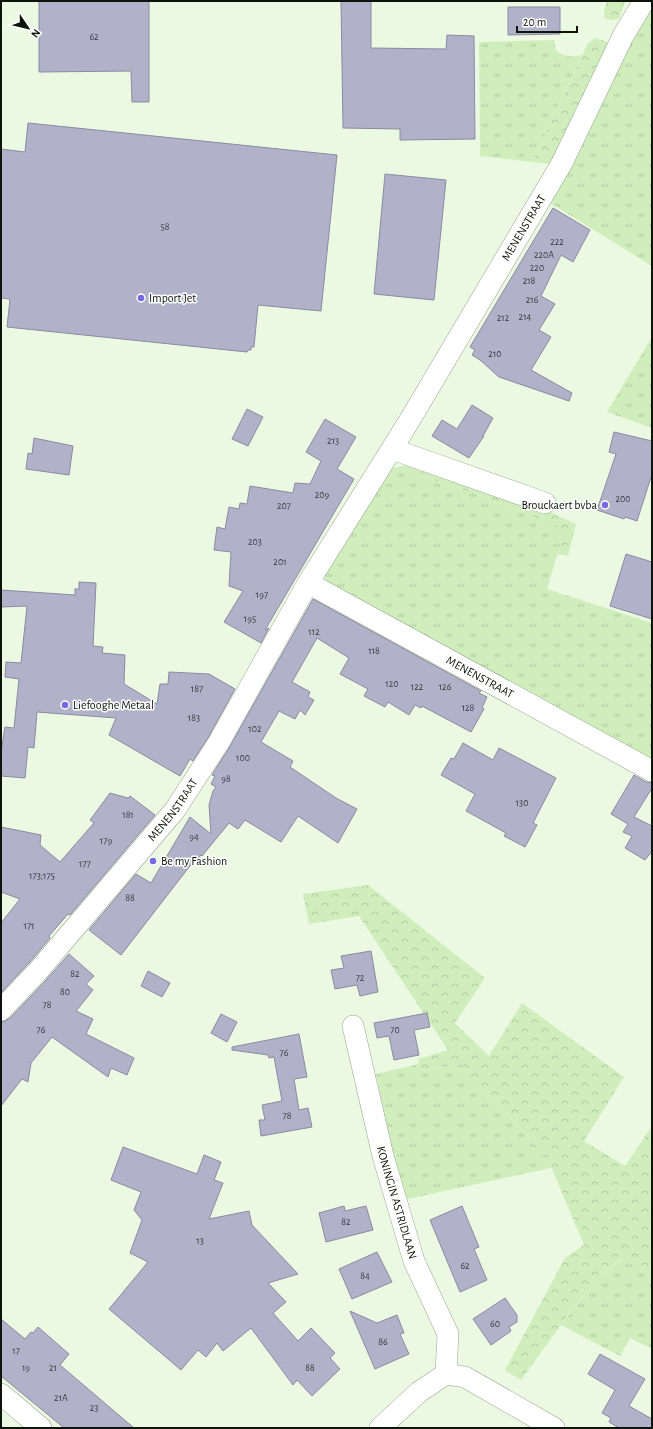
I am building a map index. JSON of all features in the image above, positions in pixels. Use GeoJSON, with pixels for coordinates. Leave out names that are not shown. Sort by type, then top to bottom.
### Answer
{"type":"FeatureCollection","features":[{"type":"Feature","properties":{"kind":"street","name":"MENENSTRAAT"},"geometry":{"type":"LineString","coordinates":[[1,1010],[38,971],[175,810],[219,742],[308,583],[392,449],[562,163],[623,36],[644,1]]}},
{"type":"Feature","properties":{"kind":"street"},"geometry":{"type":"LineString","coordinates":[[392,449],[545,502]]}},
{"type":"Feature","properties":{"kind":"street","name":"MENENSTRAAT"},"geometry":{"type":"LineString","coordinates":[[308,583],[652,770]]}},
{"type":"Feature","properties":{"kind":"street","name":"KONINGIN ASTRIDLAAN"},"geometry":{"type":"LineString","coordinates":[[353,1026],[383,1156],[414,1261],[448,1334],[446,1374]]}},
{"type":"Feature","properties":{"kind":"street"},"geometry":{"type":"LineString","coordinates":[[380,1428],[418,1392],[446,1374],[465,1377],[554,1428]]}},
{"type":"Feature","properties":{"kind":"street"},"geometry":{"type":"LineString","coordinates":[[1,1394],[41,1428]]}},
{"type":"Feature","properties":{"kind":"green space"},"geometry":{"type":"Polygon","coordinates":[[[607,1],[625,1],[619,19],[612,20],[604,18],[604,10],[607,1]]]}},
{"type":"Feature","properties":{"kind":"green space"},"geometry":{"type":"Polygon","coordinates":[[[652,6],[652,266],[547,201],[628,47],[652,6]]]}},
{"type":"Feature","properties":{"kind":"green space"},"geometry":{"type":"Polygon","coordinates":[[[595,38],[605,41],[611,45],[550,164],[532,162],[588,43],[595,38]]]}},
{"type":"Feature","properties":{"kind":"green space"},"geometry":{"type":"Polygon","coordinates":[[[554,40],[556,51],[559,53],[569,56],[582,55],[532,162],[480,156],[479,42],[554,40]]]}},
{"type":"Feature","properties":{"kind":"green space"},"geometry":{"type":"Polygon","coordinates":[[[652,337],[652,428],[607,412],[652,337]]]}},
{"type":"Feature","properties":{"kind":"green space"},"geometry":{"type":"Polygon","coordinates":[[[411,464],[415,474],[482,496],[565,529],[547,589],[652,623],[652,761],[327,583],[324,575],[390,469],[411,464]]]}},
{"type":"Feature","properties":{"kind":"green space"},"geometry":{"type":"Polygon","coordinates":[[[411,464],[550,512],[576,524],[568,556],[558,554],[564,529],[482,496],[415,474],[409,469],[411,464]]]}},
{"type":"Feature","properties":{"kind":"green space"},"geometry":{"type":"Polygon","coordinates":[[[368,885],[485,978],[455,1023],[489,1056],[522,1003],[624,1077],[584,1141],[625,1166],[652,1126],[652,1281],[640,1269],[622,1258],[598,1277],[568,1315],[521,1380],[505,1370],[565,1258],[584,1245],[547,1157],[462,1064],[420,1070],[418,1059],[448,1050],[359,916],[309,924],[303,894],[368,885]]]}},
{"type":"Feature","properties":{"kind":"green space"},"geometry":{"type":"Polygon","coordinates":[[[419,1064],[420,1070],[462,1064],[547,1157],[551,1168],[403,1200],[376,1074],[419,1064]]]}},
{"type":"Feature","properties":{"kind":"green space"},"geometry":{"type":"Polygon","coordinates":[[[623,1258],[640,1269],[652,1281],[652,1349],[630,1338],[620,1356],[561,1325],[598,1277],[623,1258]]]}},
{"type":"Feature","properties":{"kind":"building"},"geometry":{"type":"Polygon","coordinates":[[[39,1],[149,1],[149,102],[132,102],[131,71],[39,72],[39,1]]]}},
{"type":"Feature","properties":{"kind":"building"},"geometry":{"type":"Polygon","coordinates":[[[341,1],[371,1],[371,48],[446,49],[447,35],[474,36],[475,139],[400,140],[400,129],[343,128],[341,1]]]}},
{"type":"Feature","properties":{"kind":"building"},"geometry":{"type":"Polygon","coordinates":[[[508,7],[560,7],[560,34],[508,35],[508,7]]]}},
{"type":"Feature","properties":{"kind":"building"},"geometry":{"type":"Polygon","coordinates":[[[28,123],[337,155],[321,311],[258,305],[254,347],[251,347],[251,350],[248,350],[247,352],[7,327],[10,299],[1,298],[1,149],[25,152],[28,123]]]}},
{"type":"Feature","properties":{"kind":"building"},"geometry":{"type":"Polygon","coordinates":[[[385,174],[446,180],[434,300],[374,294],[385,174]]]}},
{"type":"Feature","properties":{"kind":"building"},"geometry":{"type":"Polygon","coordinates":[[[553,208],[590,230],[573,262],[561,255],[541,296],[555,304],[539,330],[551,337],[531,370],[572,393],[569,401],[499,377],[472,355],[475,350],[470,347],[553,208]]]}},
{"type":"Feature","properties":{"kind":"building"},"geometry":{"type":"Polygon","coordinates":[[[472,405],[493,418],[484,436],[469,458],[432,436],[442,420],[457,429],[472,405]]]}},
{"type":"Feature","properties":{"kind":"building"},"geometry":{"type":"Polygon","coordinates":[[[247,409],[263,417],[248,446],[232,439],[247,409]]]}},
{"type":"Feature","properties":{"kind":"building"},"geometry":{"type":"Polygon","coordinates":[[[325,419],[356,437],[337,469],[354,479],[265,630],[269,628],[261,643],[224,622],[243,591],[229,586],[231,552],[214,550],[217,527],[225,529],[229,507],[239,509],[240,503],[247,504],[250,486],[293,493],[295,483],[310,484],[321,461],[306,452],[325,419]]]}},
{"type":"Feature","properties":{"kind":"building"},"geometry":{"type":"Polygon","coordinates":[[[614,432],[652,441],[652,474],[637,521],[625,517],[624,519],[597,510],[616,454],[609,452],[614,432]]]}},
{"type":"Feature","properties":{"kind":"building"},"geometry":{"type":"Polygon","coordinates":[[[34,438],[73,446],[69,475],[26,469],[28,453],[32,454],[34,438]]]}},
{"type":"Feature","properties":{"kind":"building"},"geometry":{"type":"Polygon","coordinates":[[[626,554],[652,562],[652,619],[610,606],[626,554]]]}},
{"type":"Feature","properties":{"kind":"building"},"geometry":{"type":"Polygon","coordinates":[[[79,582],[96,583],[93,646],[103,647],[102,653],[125,655],[124,684],[157,704],[160,684],[168,684],[169,672],[209,674],[235,689],[209,736],[193,761],[190,759],[180,776],[109,735],[116,718],[37,712],[34,748],[28,747],[25,778],[1,776],[1,752],[5,727],[14,728],[19,679],[5,677],[6,662],[21,663],[27,606],[1,607],[1,590],[75,595],[75,589],[79,589],[79,582]]]}},
{"type":"Feature","properties":{"kind":"building"},"geometry":{"type":"Polygon","coordinates":[[[313,599],[481,691],[479,693],[487,697],[482,708],[484,709],[471,732],[422,706],[421,708],[415,705],[409,715],[388,702],[385,707],[364,696],[368,689],[340,674],[349,658],[317,638],[292,682],[310,692],[308,697],[314,700],[305,715],[300,710],[295,719],[279,711],[261,742],[293,761],[290,767],[336,798],[357,809],[338,843],[298,816],[281,842],[245,820],[238,829],[229,823],[202,856],[201,855],[194,863],[193,862],[121,955],[89,930],[136,874],[151,883],[190,817],[211,834],[209,805],[213,791],[216,787],[211,784],[215,776],[212,775],[229,748],[313,599]]]}},
{"type":"Feature","properties":{"kind":"building"},"geometry":{"type":"Polygon","coordinates":[[[463,743],[493,760],[499,748],[556,778],[533,823],[537,825],[525,847],[504,836],[506,833],[466,811],[475,794],[441,775],[451,758],[454,759],[463,743]]]}},
{"type":"Feature","properties":{"kind":"building"},"geometry":{"type":"Polygon","coordinates":[[[634,775],[646,782],[652,783],[652,788],[634,817],[652,826],[652,851],[645,860],[625,848],[632,836],[623,832],[628,824],[611,814],[634,775]]]}},
{"type":"Feature","properties":{"kind":"building"},"geometry":{"type":"Polygon","coordinates":[[[110,793],[128,798],[130,796],[155,815],[70,915],[68,914],[49,936],[50,938],[29,963],[1,993],[1,923],[20,899],[1,892],[1,827],[41,835],[40,845],[60,862],[94,823],[90,820],[110,793]]]}},
{"type":"Feature","properties":{"kind":"building"},"geometry":{"type":"Polygon","coordinates":[[[371,951],[378,992],[360,996],[357,985],[335,989],[331,970],[344,968],[341,956],[371,951]]]}},
{"type":"Feature","properties":{"kind":"building"},"geometry":{"type":"Polygon","coordinates":[[[69,954],[94,976],[86,984],[93,990],[76,1011],[93,1019],[86,1034],[134,1058],[127,1075],[111,1068],[108,1077],[52,1037],[31,1063],[28,1082],[22,1079],[1,1106],[1,1022],[10,1018],[69,954]]]}},
{"type":"Feature","properties":{"kind":"building"},"geometry":{"type":"Polygon","coordinates":[[[148,971],[170,983],[162,997],[141,986],[148,971]]]}},
{"type":"Feature","properties":{"kind":"building"},"geometry":{"type":"Polygon","coordinates":[[[427,1013],[430,1027],[414,1030],[419,1055],[394,1060],[389,1036],[377,1038],[374,1023],[427,1013]]]}},
{"type":"Feature","properties":{"kind":"building"},"geometry":{"type":"Polygon","coordinates":[[[221,1014],[237,1022],[227,1042],[211,1033],[221,1014]]]}},
{"type":"Feature","properties":{"kind":"building"},"geometry":{"type":"Polygon","coordinates":[[[299,1034],[307,1077],[294,1079],[299,1110],[308,1108],[312,1127],[261,1136],[259,1120],[265,1120],[262,1105],[282,1101],[274,1057],[269,1058],[268,1055],[232,1050],[232,1047],[299,1034]]]}},
{"type":"Feature","properties":{"kind":"building"},"geometry":{"type":"Polygon","coordinates":[[[123,1147],[197,1174],[204,1155],[221,1162],[214,1180],[223,1183],[209,1219],[249,1211],[252,1225],[298,1274],[268,1283],[286,1302],[273,1313],[298,1341],[311,1328],[335,1353],[330,1358],[340,1369],[312,1396],[297,1380],[293,1385],[251,1328],[223,1351],[217,1343],[206,1357],[198,1350],[181,1370],[109,1309],[148,1262],[130,1253],[142,1220],[134,1210],[141,1192],[111,1180],[123,1147]]]}},
{"type":"Feature","properties":{"kind":"building"},"geometry":{"type":"Polygon","coordinates":[[[344,1206],[345,1211],[366,1206],[373,1230],[326,1242],[319,1213],[344,1206]]]}},
{"type":"Feature","properties":{"kind":"building"},"geometry":{"type":"Polygon","coordinates":[[[462,1206],[479,1247],[474,1249],[487,1280],[460,1292],[430,1220],[462,1206]]]}},
{"type":"Feature","properties":{"kind":"building"},"geometry":{"type":"Polygon","coordinates":[[[377,1252],[392,1282],[352,1299],[339,1269],[377,1252]]]}},
{"type":"Feature","properties":{"kind":"building"},"geometry":{"type":"Polygon","coordinates":[[[505,1298],[517,1315],[517,1322],[509,1327],[511,1331],[491,1345],[473,1319],[505,1298]]]}},
{"type":"Feature","properties":{"kind":"building"},"geometry":{"type":"Polygon","coordinates":[[[350,1311],[377,1323],[397,1315],[404,1333],[400,1334],[409,1354],[375,1369],[350,1311]]]}},
{"type":"Feature","properties":{"kind":"building"},"geometry":{"type":"Polygon","coordinates":[[[1,1319],[25,1339],[38,1327],[69,1354],[60,1365],[134,1428],[64,1428],[1,1376],[1,1319]]]}},
{"type":"Feature","properties":{"kind":"building"},"geometry":{"type":"Polygon","coordinates":[[[600,1354],[645,1379],[629,1406],[652,1419],[652,1428],[619,1428],[609,1422],[611,1418],[602,1413],[615,1390],[588,1374],[600,1354]]]}},
{"type":"Feature","properties":{"kind":"place","name":"Import Jet"},"geometry":{"type":"Point","coordinates":[141,298]}},
{"type":"Feature","properties":{"kind":"place","name":"Brouckaert bvba"},"geometry":{"type":"Point","coordinates":[605,505]}},
{"type":"Feature","properties":{"kind":"place","name":"Liefooghe Metaal"},"geometry":{"type":"Point","coordinates":[65,705]}},
{"type":"Feature","properties":{"kind":"place","name":"Be my Fashion"},"geometry":{"type":"Point","coordinates":[153,861]}}]}
